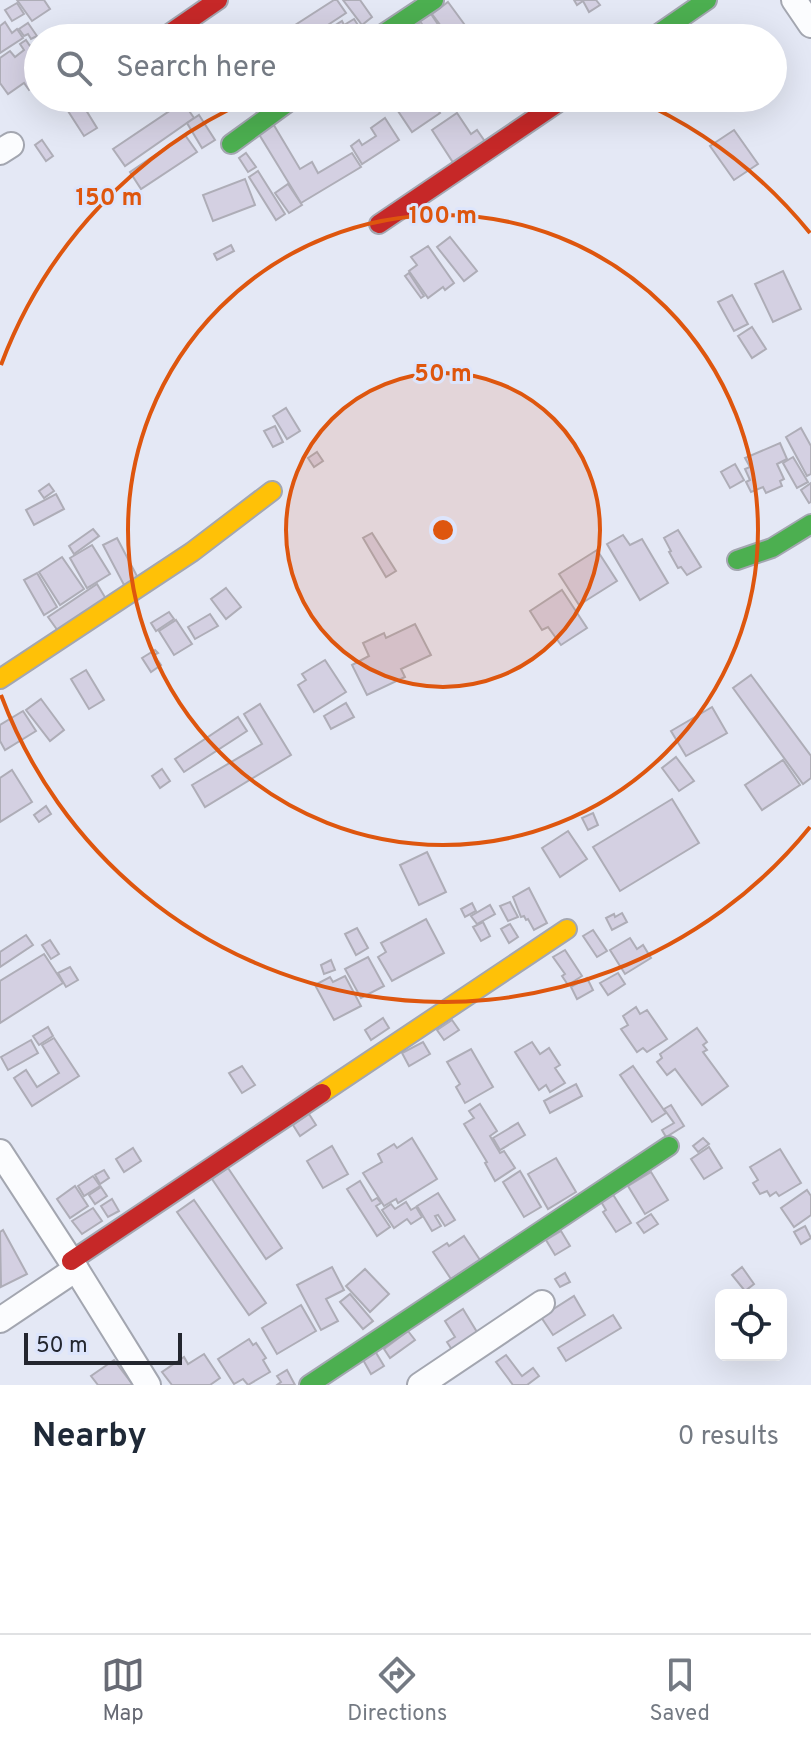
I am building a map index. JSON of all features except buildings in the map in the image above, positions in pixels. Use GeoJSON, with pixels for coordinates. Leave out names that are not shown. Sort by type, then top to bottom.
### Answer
{"type":"FeatureCollection","features":[{"type":"Feature","properties":{"kind":"street"},"geometry":{"type":"LineString","coordinates":[[183,24],[218,0]]}},
{"type":"Feature","properties":{"kind":"street"},"geometry":{"type":"LineString","coordinates":[[398,24],[434,0]]}},
{"type":"Feature","properties":{"kind":"street"},"geometry":{"type":"LineString","coordinates":[[672,24],[707,0]]}},
{"type":"Feature","properties":{"kind":"street"},"geometry":{"type":"LineString","coordinates":[[794,0],[811,25]]}},
{"type":"Feature","properties":{"kind":"street"},"geometry":{"type":"LineString","coordinates":[[231,144],[275,112]]}},
{"type":"Feature","properties":{"kind":"street"},"geometry":{"type":"LineString","coordinates":[[379,224],[544,112]]}},
{"type":"Feature","properties":{"kind":"street"},"geometry":{"type":"LineString","coordinates":[[0,679],[192,552],[272,491]]}},
{"type":"Feature","properties":{"kind":"street"},"geometry":{"type":"LineString","coordinates":[[737,560],[772,548],[811,524]]}},
{"type":"Feature","properties":{"kind":"street"},"geometry":{"type":"LineString","coordinates":[[0,1320],[74,1265],[567,929]]}},
{"type":"Feature","properties":{"kind":"street"},"geometry":{"type":"LineString","coordinates":[[309,1385],[669,1146]]}},
{"type":"Feature","properties":{"kind":"street"},"geometry":{"type":"LineString","coordinates":[[0,1152],[148,1385]]}},
{"type":"Feature","properties":{"kind":"street"},"geometry":{"type":"LineString","coordinates":[[420,1385],[542,1303]]}},
{"type":"Feature","properties":{"kind":"traffic: fast"},"geometry":{"type":"LineString","coordinates":[[398,24],[434,0]]}},
{"type":"Feature","properties":{"kind":"traffic: fast"},"geometry":{"type":"LineString","coordinates":[[672,24],[707,0]]}},
{"type":"Feature","properties":{"kind":"traffic: fast"},"geometry":{"type":"LineString","coordinates":[[231,144],[275,112]]}},
{"type":"Feature","properties":{"kind":"traffic: fast"},"geometry":{"type":"LineString","coordinates":[[737,560],[772,548],[811,524]]}},
{"type":"Feature","properties":{"kind":"traffic: fast"},"geometry":{"type":"LineString","coordinates":[[309,1385],[669,1146]]}},
{"type":"Feature","properties":{"kind":"traffic: slow"},"geometry":{"type":"LineString","coordinates":[[0,679],[192,552],[272,491]]}},
{"type":"Feature","properties":{"kind":"traffic: slow"},"geometry":{"type":"LineString","coordinates":[[322,1093],[567,929]]}},
{"type":"Feature","properties":{"kind":"traffic: jam"},"geometry":{"type":"LineString","coordinates":[[183,24],[218,0]]}},
{"type":"Feature","properties":{"kind":"traffic: jam"},"geometry":{"type":"LineString","coordinates":[[379,224],[544,112]]}},
{"type":"Feature","properties":{"kind":"traffic: jam"},"geometry":{"type":"LineString","coordinates":[[71,1261],[322,1093]]}}]}
